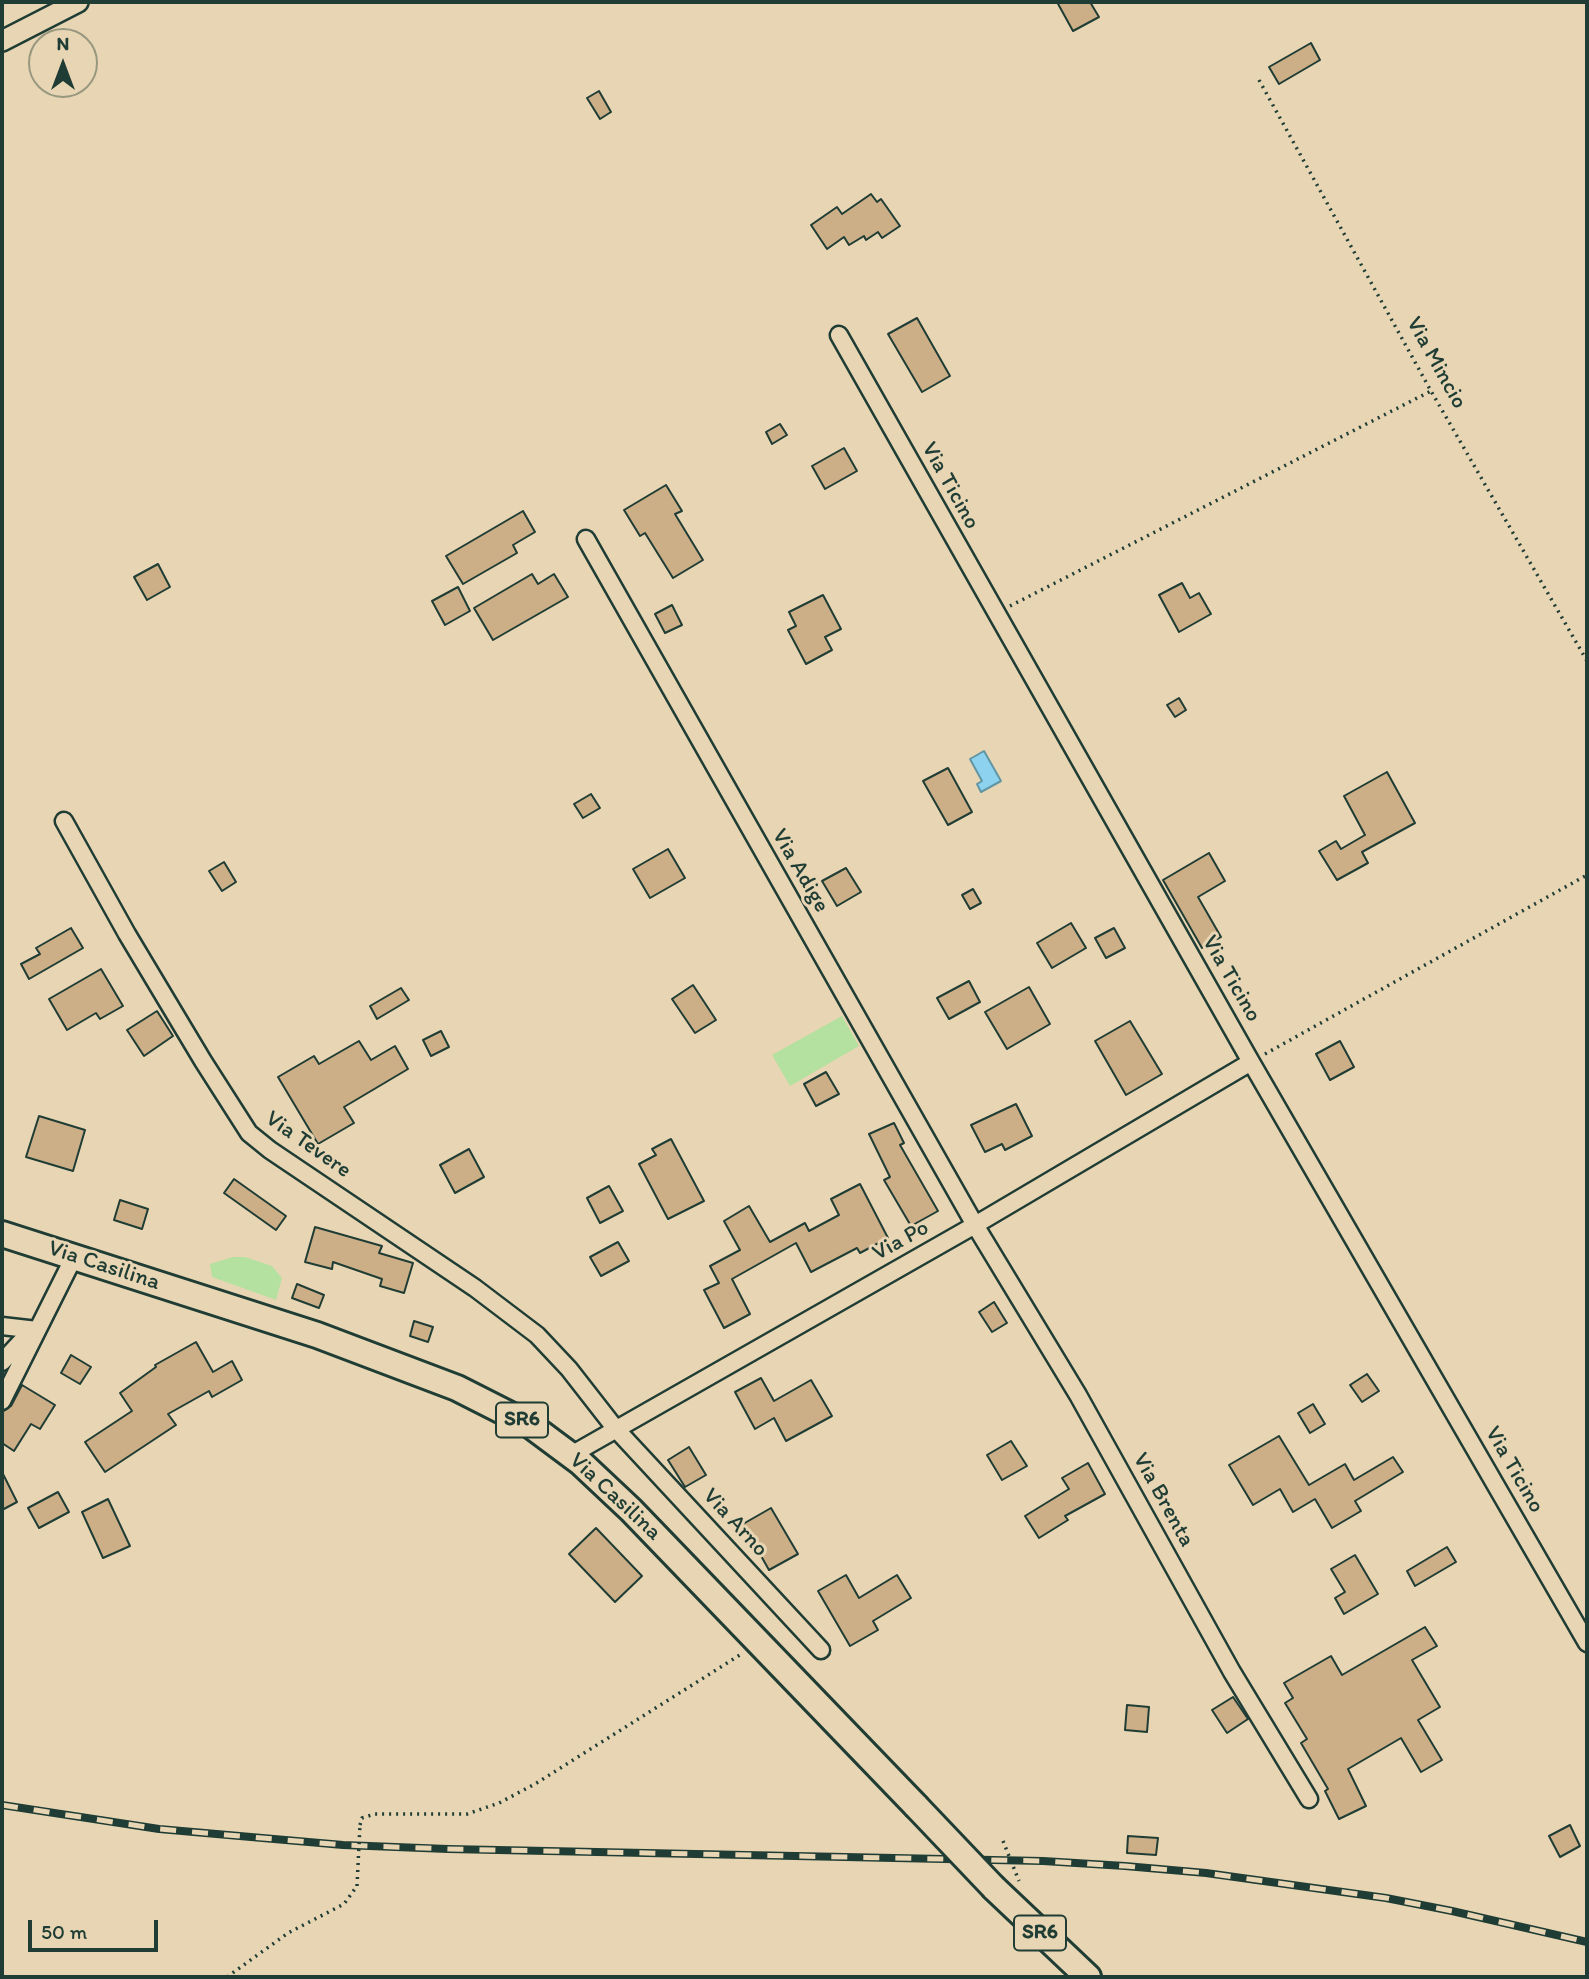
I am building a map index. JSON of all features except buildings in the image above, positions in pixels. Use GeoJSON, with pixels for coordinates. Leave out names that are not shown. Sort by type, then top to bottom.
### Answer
{"type":"FeatureCollection","features":[{"type":"Feature","properties":{"kind":"main road","name":"Via Casilina"},"geometry":{"type":"LineString","coordinates":[[2,1234],[317,1335],[445,1383],[514,1416],[571,1455],[631,1510],[994,1888],[1088,1977]]}},
{"type":"Feature","properties":{"kind":"street"},"geometry":{"type":"LineString","coordinates":[[2,41],[78,2]]}},
{"type":"Feature","properties":{"kind":"street","name":"Via Ticino"},"geometry":{"type":"LineString","coordinates":[[839,335],[1251,1062],[1587,1643]]}},
{"type":"Feature","properties":{"kind":"street","name":"Via Adige"},"geometry":{"type":"LineString","coordinates":[[586,539],[975,1225]]}},
{"type":"Feature","properties":{"kind":"street","name":"Via Tevere"},"geometry":{"type":"LineString","coordinates":[[64,821],[127,934],[249,1133],[521,1323],[564,1363],[615,1428]]}},
{"type":"Feature","properties":{"kind":"street","name":"Via Po"},"geometry":{"type":"LineString","coordinates":[[571,1455],[975,1225],[1251,1062]]}},
{"type":"Feature","properties":{"kind":"street","name":"Via Brenta"},"geometry":{"type":"LineString","coordinates":[[975,1225],[1078,1395],[1232,1671],[1309,1799]]}},
{"type":"Feature","properties":{"kind":"street"},"geometry":{"type":"LineString","coordinates":[[2,1401],[34,1330],[74,1257]]}},
{"type":"Feature","properties":{"kind":"street"},"geometry":{"type":"LineString","coordinates":[[2,1326],[34,1330]]}},
{"type":"Feature","properties":{"kind":"street"},"geometry":{"type":"LineString","coordinates":[[2,1362],[34,1330]]}},
{"type":"Feature","properties":{"kind":"street","name":"Via Arno"},"geometry":{"type":"LineString","coordinates":[[615,1428],[821,1650]]}},
{"type":"Feature","properties":{"kind":"path","name":"Via Mincio"},"geometry":{"type":"LineString","coordinates":[[1259,80],[1431,391],[1587,662]]}},
{"type":"Feature","properties":{"kind":"path"},"geometry":{"type":"LineString","coordinates":[[995,613],[1431,391]]}},
{"type":"Feature","properties":{"kind":"path"},"geometry":{"type":"LineString","coordinates":[[1251,1062],[1587,875]]}},
{"type":"Feature","properties":{"kind":"path"},"geometry":{"type":"LineString","coordinates":[[226,1977],[288,1933],[344,1904],[357,1886],[362,1818],[375,1814],[467,1814],[499,1803],[535,1784],[740,1656],[746,1647],[749,1631]]}},
{"type":"Feature","properties":{"kind":"path"},"geometry":{"type":"LineString","coordinates":[[1003,1841],[1018,1881]]}},
{"type":"Feature","properties":{"kind":"green space"},"geometry":{"type":"Polygon","coordinates":[[[842,1016],[859,1046],[790,1086],[772,1055],[842,1016]]]}},
{"type":"Feature","properties":{"kind":"green space"},"geometry":{"type":"Polygon","coordinates":[[[233,1257],[245,1257],[272,1266],[282,1278],[276,1300],[212,1277],[210,1264],[233,1257]]]}},
{"type":"Feature","properties":{"kind":"water"},"geometry":{"type":"Polygon","coordinates":[[[984,751],[1001,781],[981,792],[977,784],[982,781],[970,759],[984,751]]]}},
{"type":"Feature","properties":{"kind":"railway"},"geometry":{"type":"LineString","coordinates":[[2,1805],[159,1829],[343,1845],[1043,1861],[1206,1873],[1386,1898],[1587,1942]]}}]}
